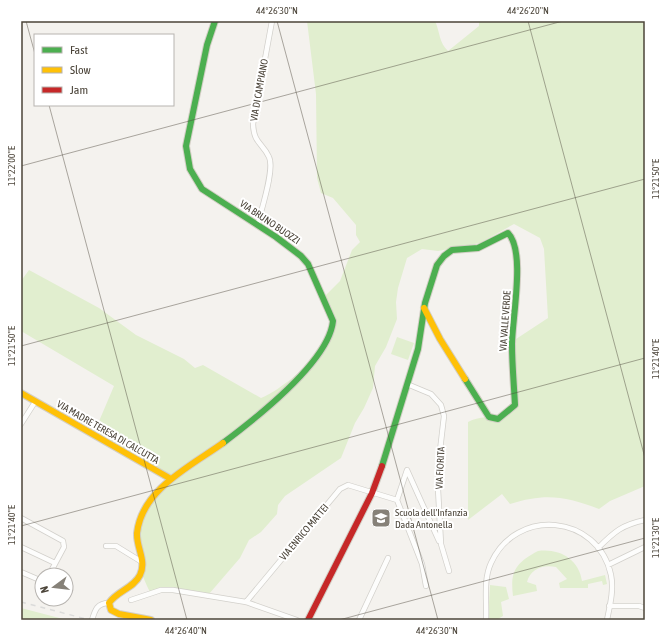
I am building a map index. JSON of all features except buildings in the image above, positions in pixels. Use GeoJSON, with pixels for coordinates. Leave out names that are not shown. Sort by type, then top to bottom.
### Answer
{"type":"FeatureCollection","features":[{"type":"Feature","properties":{"kind":"street","name":"VIA BRUNO BUOZZI"},"geometry":{"type":"LineString","coordinates":[[142,562],[137,541],[142,519],[154,496],[172,479],[248,424],[268,407],[308,367],[321,351],[330,334],[333,321],[308,264],[293,249],[258,224],[202,189],[194,177],[187,161],[187,140],[208,45],[215,21]]}},
{"type":"Feature","properties":{"kind":"street","name":"VIA DI CAMPIANO"},"geometry":{"type":"LineString","coordinates":[[258,224],[271,166],[269,156],[254,137],[253,124],[272,21]]}},
{"type":"Feature","properties":{"kind":"street","name":"VIA VALLE VERDE"},"geometry":{"type":"LineString","coordinates":[[308,620],[372,494],[418,349],[424,308],[428,288],[435,271],[442,258],[448,252],[457,249],[478,248],[505,234],[512,236],[518,284],[512,342],[515,405],[501,418],[495,419],[489,417],[443,344],[424,308]]}},
{"type":"Feature","properties":{"kind":"street","name":"VIA FIORITA"},"geometry":{"type":"LineString","coordinates":[[407,384],[431,394],[441,405],[444,416],[439,459],[441,544],[449,571]]}},
{"type":"Feature","properties":{"kind":"street","name":"VIA MADRE TERESA DI CALCUTTA"},"geometry":{"type":"LineString","coordinates":[[21,393],[172,479]]}},
{"type":"Feature","properties":{"kind":"street"},"geometry":{"type":"LineString","coordinates":[[21,424],[35,402]]}},
{"type":"Feature","properties":{"kind":"street"},"geometry":{"type":"LineString","coordinates":[[426,586],[422,564],[396,500],[407,470],[441,544]]}},
{"type":"Feature","properties":{"kind":"street","name":"VIA ENRICO MATTEI"},"geometry":{"type":"LineString","coordinates":[[246,602],[344,486],[348,485],[372,494]]}},
{"type":"Feature","properties":{"kind":"street"},"geometry":{"type":"LineString","coordinates":[[372,494],[396,500]]}},
{"type":"Feature","properties":{"kind":"street"},"geometry":{"type":"LineString","coordinates":[[21,518],[64,541],[64,547],[53,567]]}},
{"type":"Feature","properties":{"kind":"street"},"geometry":{"type":"LineString","coordinates":[[598,548],[617,530],[627,524],[645,520]]}},
{"type":"Feature","properties":{"kind":"street"},"geometry":{"type":"LineString","coordinates":[[486,620],[487,578],[489,567],[502,545],[514,535],[536,526],[561,525],[581,533],[598,548],[608,565],[612,585],[607,620]]}},
{"type":"Feature","properties":{"kind":"street"},"geometry":{"type":"LineString","coordinates":[[21,546],[55,564]]}},
{"type":"Feature","properties":{"kind":"street"},"geometry":{"type":"LineString","coordinates":[[93,618],[99,605],[109,603],[113,597],[136,581],[141,574],[142,562],[116,546],[106,546]]}},
{"type":"Feature","properties":{"kind":"street"},"geometry":{"type":"LineString","coordinates":[[608,565],[645,547]]}},
{"type":"Feature","properties":{"kind":"street"},"geometry":{"type":"LineString","coordinates":[[359,620],[388,558]]}},
{"type":"Feature","properties":{"kind":"street"},"geometry":{"type":"LineString","coordinates":[[21,572],[34,578]]}},
{"type":"Feature","properties":{"kind":"street"},"geometry":{"type":"LineString","coordinates":[[131,600],[168,589],[246,602],[298,620]]}},
{"type":"Feature","properties":{"kind":"street"},"geometry":{"type":"LineString","coordinates":[[109,603],[110,608],[116,613],[151,620]]}},
{"type":"Feature","properties":{"kind":"street"},"geometry":{"type":"LineString","coordinates":[[609,606],[639,606],[645,608]]}},
{"type":"Feature","properties":{"kind":"green space"},"geometry":{"type":"Polygon","coordinates":[[[307,21],[435,21],[441,41],[448,51],[479,26],[479,21],[645,21],[645,486],[610,501],[599,509],[576,501],[545,497],[510,504],[502,494],[468,520],[468,422],[499,415],[509,409],[514,398],[509,366],[513,341],[548,318],[544,249],[540,238],[514,224],[480,243],[438,251],[422,249],[407,258],[398,288],[396,302],[397,319],[386,347],[375,366],[373,388],[355,423],[341,458],[285,496],[278,505],[277,514],[261,532],[249,540],[240,558],[209,594],[192,592],[150,592],[145,582],[137,552],[138,531],[140,521],[147,507],[168,481],[139,456],[94,433],[114,386],[21,331],[21,281],[29,270],[99,308],[136,335],[184,359],[195,368],[203,365],[261,398],[270,394],[292,379],[303,369],[322,348],[328,338],[331,328],[330,317],[322,299],[340,281],[352,250],[360,242],[356,235],[356,225],[333,198],[321,193],[317,178],[316,94],[307,21]]]}},
{"type":"Feature","properties":{"kind":"green space"},"geometry":{"type":"Polygon","coordinates":[[[397,337],[414,343],[408,360],[391,354],[397,337]]]}},
{"type":"Feature","properties":{"kind":"green space"},"geometry":{"type":"Polygon","coordinates":[[[538,551],[553,551],[567,557],[577,567],[582,581],[605,575],[607,584],[603,585],[602,581],[588,584],[588,588],[560,588],[559,583],[567,579],[556,567],[546,566],[538,568],[534,571],[527,582],[536,585],[537,591],[513,596],[512,581],[516,569],[519,564],[530,555],[538,551]]]}},
{"type":"Feature","properties":{"kind":"green space"},"geometry":{"type":"Polygon","coordinates":[[[490,585],[506,587],[509,599],[501,602],[503,616],[496,620],[488,620],[490,585]]]}},
{"type":"Feature","properties":{"kind":"green space"},"geometry":{"type":"Polygon","coordinates":[[[21,608],[67,620],[21,620],[21,608]]]}},
{"type":"Feature","properties":{"kind":"railway"},"geometry":{"type":"LineString","coordinates":[[21,602],[90,620]]}},
{"type":"Feature","properties":{"kind":"traffic: fast"},"geometry":{"type":"LineString","coordinates":[[215,21],[207,45],[186,146],[190,169],[202,189],[276,237],[301,256],[308,264],[333,321],[328,337],[319,354],[305,371],[271,405],[223,443]]}},
{"type":"Feature","properties":{"kind":"traffic: fast"},"geometry":{"type":"LineString","coordinates":[[382,466],[418,349],[425,303],[437,265],[444,256],[452,250],[478,248],[508,233],[513,242],[516,254],[517,269],[512,344],[515,405],[498,419],[489,417],[465,379]]}},
{"type":"Feature","properties":{"kind":"traffic: slow"},"geometry":{"type":"LineString","coordinates":[[424,308],[440,339],[465,379]]}},
{"type":"Feature","properties":{"kind":"traffic: slow"},"geometry":{"type":"LineString","coordinates":[[21,393],[171,479]]}},
{"type":"Feature","properties":{"kind":"traffic: slow"},"geometry":{"type":"LineString","coordinates":[[151,620],[119,614],[111,610],[109,603],[116,595],[134,583],[142,570],[142,559],[137,538],[141,517],[148,504],[158,491],[170,480],[223,443]]}},
{"type":"Feature","properties":{"kind":"traffic: jam"},"geometry":{"type":"LineString","coordinates":[[308,620],[372,493],[382,466]]}},
{"type":"Feature","properties":{"kind":"place","name":"Scuola dell'Infanzia Dada Antonella"},"geometry":{"type":"Point","coordinates":[381,518]}}]}
